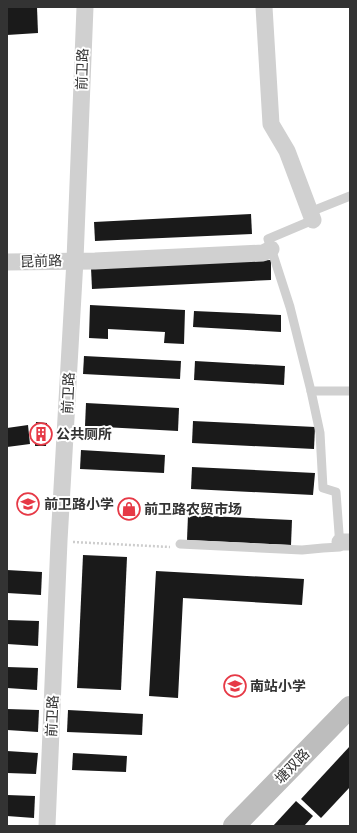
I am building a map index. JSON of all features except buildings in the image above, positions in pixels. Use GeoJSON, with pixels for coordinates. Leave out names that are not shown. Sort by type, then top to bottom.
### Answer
{"type":"FeatureCollection","features":[{"type":"Feature","properties":{"kind":"street","name":"前卫路"},"geometry":{"type":"LineString","coordinates":[[47,826],[59,541],[75,260],[85,7]]}},
{"type":"Feature","properties":{"kind":"street"},"geometry":{"type":"LineString","coordinates":[[264,7],[271,124],[287,151],[311,216]]}},
{"type":"Feature","properties":{"kind":"street","name":"昆前路"},"geometry":{"type":"LineString","coordinates":[[7,262],[75,260],[95,261],[263,253],[271,250]]}},
{"type":"Feature","properties":{"kind":"street","name":"塘双路"},"geometry":{"type":"LineString","coordinates":[[234,826],[350,707]]}},
{"type":"Feature","properties":{"kind":"lane"},"geometry":{"type":"LineString","coordinates":[[180,544],[302,550],[340,547],[345,542],[336,492],[323,488],[320,433],[311,392],[290,306],[268,239],[350,196]]}},
{"type":"Feature","properties":{"kind":"lane"},"geometry":{"type":"LineString","coordinates":[[311,392],[350,391]]}},
{"type":"Feature","properties":{"kind":"path"},"geometry":{"type":"LineString","coordinates":[[59,541],[180,548],[180,544]]}},
{"type":"Feature","properties":{"kind":"place","name":"公共厕所"},"geometry":{"type":"Point","coordinates":[41,434]}},
{"type":"Feature","properties":{"kind":"place","name":"前卫路小学"},"geometry":{"type":"Point","coordinates":[28,504]}},
{"type":"Feature","properties":{"kind":"place","name":"前卫路农贸市场"},"geometry":{"type":"Point","coordinates":[129,509]}},
{"type":"Feature","properties":{"kind":"place","name":"南站小学"},"geometry":{"type":"Point","coordinates":[235,686]}}]}
